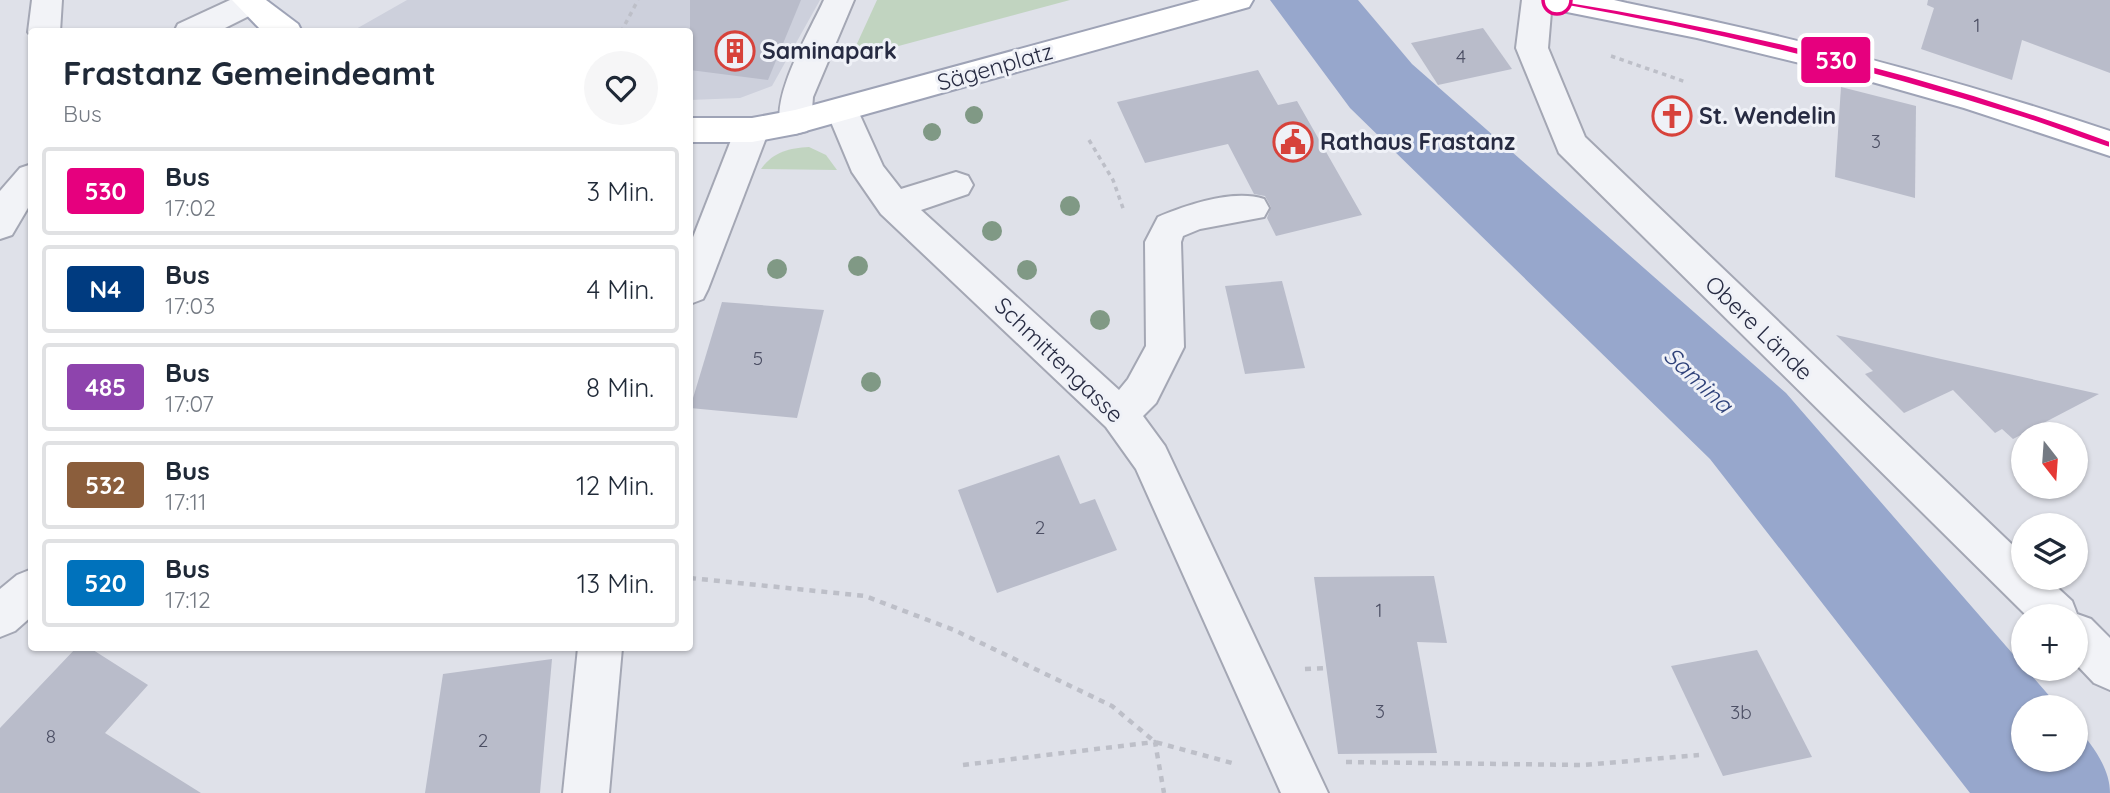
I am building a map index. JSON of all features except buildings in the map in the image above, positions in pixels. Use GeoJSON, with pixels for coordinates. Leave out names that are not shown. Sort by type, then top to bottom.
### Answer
{"type":"FeatureCollection","features":[{"type":"Feature","properties":{"kind":"main road","name":"Sägenplatz"},"geometry":{"type":"LineString","coordinates":[[693,130],[752,130],[795,122],[1238,0]]}},
{"type":"Feature","properties":{"kind":"main road"},"geometry":{"type":"LineString","coordinates":[[1557,0],[1676,21],[1800,50],[2025,114],[2110,144]]}},
{"type":"Feature","properties":{"kind":"main road"},"geometry":{"type":"LineString","coordinates":[[248,1],[281,28]]}},
{"type":"Feature","properties":{"kind":"street"},"geometry":{"type":"LineString","coordinates":[[44,28],[47,0]]}},
{"type":"Feature","properties":{"kind":"street"},"geometry":{"type":"LineString","coordinates":[[795,122],[797,97],[839,0]]}},
{"type":"Feature","properties":{"kind":"street","name":"Obere Lände"},"geometry":{"type":"LineString","coordinates":[[1537,0],[1532,48],[1571,144],[2045,604]]}},
{"type":"Feature","properties":{"kind":"street"},"geometry":{"type":"LineString","coordinates":[[197,28],[248,1]]}},
{"type":"Feature","properties":{"kind":"street","name":"Schmittengasse"},"geometry":{"type":"LineString","coordinates":[[842,110],[869,172],[893,205],[1120,415],[1152,458],[1305,793]]}},
{"type":"Feature","properties":{"kind":"street"},"geometry":{"type":"LineString","coordinates":[[693,281],[752,130]]}},
{"type":"Feature","properties":{"kind":"street"},"geometry":{"type":"LineString","coordinates":[[0,225],[12,201],[28,182]]}},
{"type":"Feature","properties":{"kind":"street"},"geometry":{"type":"LineString","coordinates":[[893,205],[956,185]]}},
{"type":"Feature","properties":{"kind":"street"},"geometry":{"type":"LineString","coordinates":[[1120,415],[1142,391],[1165,347],[1163,242],[1170,228],[1195,216],[1252,208]]}},
{"type":"Feature","properties":{"kind":"street"},"geometry":{"type":"LineString","coordinates":[[0,616],[28,592]]}},
{"type":"Feature","properties":{"kind":"street"},"geometry":{"type":"LineString","coordinates":[[2088,646],[2110,668]]}},
{"type":"Feature","properties":{"kind":"street"},"geometry":{"type":"LineString","coordinates":[[586,793],[600,651]]}},
{"type":"Feature","properties":{"kind":"path"},"geometry":{"type":"LineString","coordinates":[[623,28],[638,0]]}},
{"type":"Feature","properties":{"kind":"path"},"geometry":{"type":"LineString","coordinates":[[1599,52],[1686,82]]}},
{"type":"Feature","properties":{"kind":"path"},"geometry":{"type":"LineString","coordinates":[[693,578],[864,596],[954,630],[1112,706],[1155,742],[1164,793]]}},
{"type":"Feature","properties":{"kind":"path"},"geometry":{"type":"LineString","coordinates":[[963,765],[1155,742],[1243,766]]}},
{"type":"Feature","properties":{"kind":"path"},"geometry":{"type":"LineString","coordinates":[[1335,763],[1477,762],[1583,765],[1699,755]]}},
{"type":"Feature","properties":{"kind":"shaded area","name":"Saminapark"},"geometry":{"type":"Polygon","coordinates":[[[407,0],[820,0],[772,86],[740,98],[693,100],[693,28],[358,28],[407,0]]]}},
{"type":"Feature","properties":{"kind":"green space"},"geometry":{"type":"Polygon","coordinates":[[[877,0],[1070,0],[850,59],[877,0]]]}},
{"type":"Feature","properties":{"kind":"green space"},"geometry":{"type":"Polygon","coordinates":[[[809,147],[826,155],[837,170],[761,169],[782,152],[809,147]]]}},
{"type":"Feature","properties":{"kind":"waterway","name":"Samina"},"geometry":{"type":"LineString","coordinates":[[1312,0],[1381,86],[1748,426],[2050,793]]}},
{"type":"Feature","properties":{"kind":"bus line","name":"530"},"geometry":{"type":"LineString","coordinates":[[1557,0],[1676,21],[1800,50],[2025,114],[2110,144]]}},
{"type":"Feature","properties":{"kind":"place","name":"Saminapark"},"geometry":{"type":"Point","coordinates":[735,51]}},
{"type":"Feature","properties":{"kind":"place","name":"St. Wendelin"},"geometry":{"type":"Point","coordinates":[1672,116]}},
{"type":"Feature","properties":{"kind":"place","name":"Rathaus Frastanz"},"geometry":{"type":"Point","coordinates":[1293,142]}}]}
